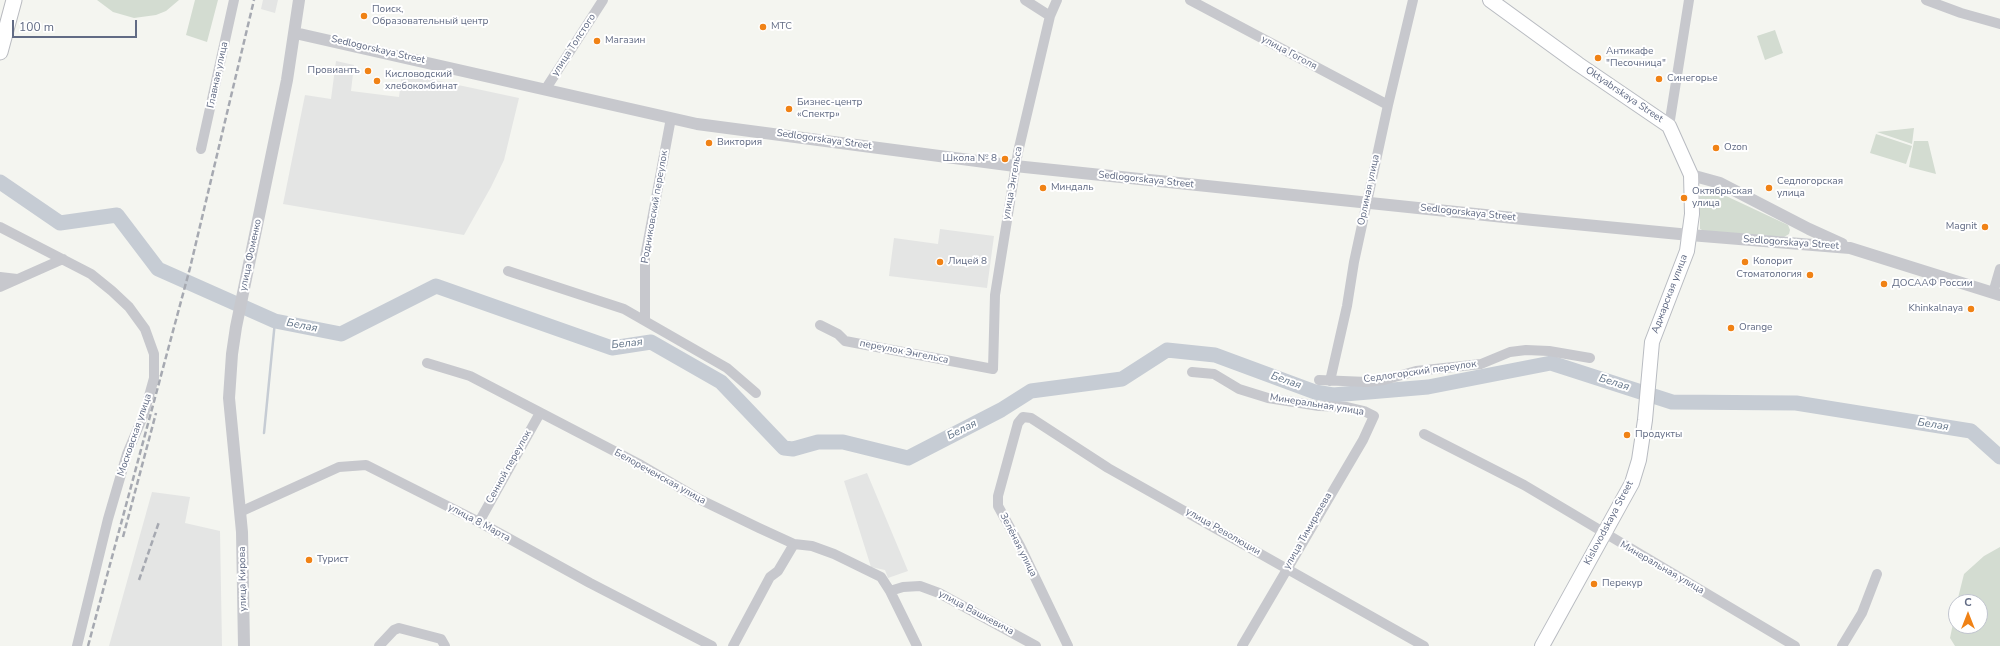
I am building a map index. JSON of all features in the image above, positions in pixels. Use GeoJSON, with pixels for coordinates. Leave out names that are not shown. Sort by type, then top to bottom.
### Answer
{"type":"FeatureCollection","features":[{"type":"Feature","properties":{"kind":"main road"},"geometry":{"type":"LineString","coordinates":[[0,52],[14,0]]}},
{"type":"Feature","properties":{"kind":"main road","name":"Oktyabrskaya Street"},"geometry":{"type":"LineString","coordinates":[[1490,0],[1578,64],[1669,126],[1691,175]]}},
{"type":"Feature","properties":{"kind":"main road","name":"Аджарская улица"},"geometry":{"type":"LineString","coordinates":[[1652,342],[1682,268],[1690,235],[1692,214],[1691,175]]}},
{"type":"Feature","properties":{"kind":"main road","name":"Kislovodskaya Street"},"geometry":{"type":"LineString","coordinates":[[1542,646],[1632,483],[1639,460],[1645,420],[1652,342]]}},
{"type":"Feature","properties":{"kind":"street","name":"Главная улица"},"geometry":{"type":"LineString","coordinates":[[201,149],[234,0]]}},
{"type":"Feature","properties":{"kind":"street","name":"улица Фоменко"},"geometry":{"type":"LineString","coordinates":[[240,512],[229,398],[232,354],[242,294],[286,87],[299,0]]}},
{"type":"Feature","properties":{"kind":"street","name":"улица Толстого"},"geometry":{"type":"LineString","coordinates":[[546,90],[603,0]]}},
{"type":"Feature","properties":{"kind":"street"},"geometry":{"type":"LineString","coordinates":[[1025,0],[1050,16]]}},
{"type":"Feature","properties":{"kind":"street","name":"улица Энгельса"},"geometry":{"type":"LineString","coordinates":[[993,369],[995,295],[1015,166],[1050,16],[1057,0]]}},
{"type":"Feature","properties":{"kind":"street","name":"улица Гоголя"},"geometry":{"type":"LineString","coordinates":[[1190,0],[1388,105]]}},
{"type":"Feature","properties":{"kind":"street","name":"Орлиная улица"},"geometry":{"type":"LineString","coordinates":[[1330,381],[1388,105],[1413,0]]}},
{"type":"Feature","properties":{"kind":"street"},"geometry":{"type":"LineString","coordinates":[[1669,126],[1689,0]]}},
{"type":"Feature","properties":{"kind":"street"},"geometry":{"type":"LineString","coordinates":[[1926,0],[1961,13],[2000,24]]}},
{"type":"Feature","properties":{"kind":"street","name":"Sedlogorskaya Street"},"geometry":{"type":"LineString","coordinates":[[295,33],[697,124],[1015,166],[1367,204],[1690,235],[1850,248],[1997,294]]}},
{"type":"Feature","properties":{"kind":"street","name":"Родниковский переулок"},"geometry":{"type":"LineString","coordinates":[[645,320],[645,257],[671,118]]}},
{"type":"Feature","properties":{"kind":"street"},"geometry":{"type":"LineString","coordinates":[[1691,175],[1720,183],[1809,229],[1850,248]]}},
{"type":"Feature","properties":{"kind":"street","name":"Московская улица"},"geometry":{"type":"LineString","coordinates":[[0,227],[91,274],[129,307],[145,329],[154,354],[154,378],[144,414],[127,454],[110,512],[77,646]]}},
{"type":"Feature","properties":{"kind":"street"},"geometry":{"type":"LineString","coordinates":[[0,287],[63,259]]}},
{"type":"Feature","properties":{"kind":"street"},"geometry":{"type":"LineString","coordinates":[[1997,294],[2000,269]]}},
{"type":"Feature","properties":{"kind":"street"},"geometry":{"type":"LineString","coordinates":[[508,271],[624,308],[727,368],[756,393]]}},
{"type":"Feature","properties":{"kind":"street"},"geometry":{"type":"LineString","coordinates":[[0,277],[17,280]]}},
{"type":"Feature","properties":{"kind":"street","name":"переулок Энгельса"},"geometry":{"type":"LineString","coordinates":[[820,325],[838,334],[846,341],[993,369]]}},
{"type":"Feature","properties":{"kind":"street","name":"Седлогорский переулок"},"geometry":{"type":"LineString","coordinates":[[1319,380],[1367,382],[1384,380],[1416,371],[1481,364],[1510,352],[1526,350],[1548,351],[1590,358]]}},
{"type":"Feature","properties":{"kind":"street","name":"Белореченская улица"},"geometry":{"type":"LineString","coordinates":[[427,363],[470,376],[641,464],[701,500],[794,544],[812,546],[864,568],[881,577],[890,591],[917,646]]}},
{"type":"Feature","properties":{"kind":"street","name":"Минеральная улица"},"geometry":{"type":"LineString","coordinates":[[1192,372],[1214,374],[1239,388],[1268,398],[1319,406],[1347,407],[1364,411],[1374,416]]}},
{"type":"Feature","properties":{"kind":"street","name":"Сенной переулок"},"geometry":{"type":"LineString","coordinates":[[479,522],[540,413]]}},
{"type":"Feature","properties":{"kind":"street","name":"улица Тимирязева"},"geometry":{"type":"LineString","coordinates":[[1242,646],[1286,568],[1363,440],[1374,416]]}},
{"type":"Feature","properties":{"kind":"street","name":"улица Революции"},"geometry":{"type":"LineString","coordinates":[[1023,417],[1031,418],[1108,468],[1424,646]]}},
{"type":"Feature","properties":{"kind":"street","name":"Зелёная улица"},"geometry":{"type":"LineString","coordinates":[[1023,417],[1018,423],[1016,430],[998,496],[998,506],[1020,546],[1068,646]]}},
{"type":"Feature","properties":{"kind":"street","name":"Минеральная улица"},"geometry":{"type":"LineString","coordinates":[[1424,434],[1524,485],[1604,534],[1795,646]]}},
{"type":"Feature","properties":{"kind":"street","name":"улица 8 Марта"},"geometry":{"type":"LineString","coordinates":[[240,512],[339,467],[366,465],[479,522],[590,583],[712,646]]}},
{"type":"Feature","properties":{"kind":"street","name":"улица Кирова"},"geometry":{"type":"LineString","coordinates":[[240,512],[244,646]]}},
{"type":"Feature","properties":{"kind":"street"},"geometry":{"type":"LineString","coordinates":[[734,646],[770,577],[778,571],[794,544]]}},
{"type":"Feature","properties":{"kind":"street"},"geometry":{"type":"LineString","coordinates":[[1842,646],[1862,613],[1877,574]]}},
{"type":"Feature","properties":{"kind":"street","name":"улица Вашкевича"},"geometry":{"type":"LineString","coordinates":[[890,591],[903,587],[920,586],[939,593],[1036,646]]}},
{"type":"Feature","properties":{"kind":"street"},"geometry":{"type":"LineString","coordinates":[[379,646],[394,630],[399,628],[441,639],[445,646]]}},
{"type":"Feature","properties":{"kind":"shaded area"},"geometry":{"type":"Polygon","coordinates":[[[97,0],[179,0],[166,11],[156,15],[134,18],[113,12],[97,0]]]}},
{"type":"Feature","properties":{"kind":"shaded area"},"geometry":{"type":"Polygon","coordinates":[[[195,0],[218,0],[207,42],[186,35],[195,0]]]}},
{"type":"Feature","properties":{"kind":"shaded area"},"geometry":{"type":"Polygon","coordinates":[[[263,0],[278,0],[275,13],[261,9],[263,0]]]}},
{"type":"Feature","properties":{"kind":"shaded area"},"geometry":{"type":"Polygon","coordinates":[[[1775,30],[1783,53],[1765,60],[1757,36],[1775,30]]]}},
{"type":"Feature","properties":{"kind":"shaded area","name":"Кисловодский хлебокомбинат"},"geometry":{"type":"Polygon","coordinates":[[[336,61],[354,65],[351,91],[399,97],[402,73],[519,98],[504,160],[491,187],[464,235],[283,204],[305,95],[331,99],[336,61]]]}},
{"type":"Feature","properties":{"kind":"shaded area"},"geometry":{"type":"Polygon","coordinates":[[[1914,128],[1912,144],[1877,132],[1914,128]]]}},
{"type":"Feature","properties":{"kind":"shaded area"},"geometry":{"type":"Polygon","coordinates":[[[1876,134],[1912,146],[1906,164],[1870,153],[1876,134]]]}},
{"type":"Feature","properties":{"kind":"shaded area"},"geometry":{"type":"Polygon","coordinates":[[[1914,141],[1928,141],[1936,174],[1909,167],[1914,141]]]}},
{"type":"Feature","properties":{"kind":"shaded area"},"geometry":{"type":"Polygon","coordinates":[[[1709,188],[1788,225],[1790,230],[1789,234],[1784,237],[1704,231],[1700,229],[1700,194],[1703,189],[1709,188]]]}},
{"type":"Feature","properties":{"kind":"shaded area","name":"Лицей 8"},"geometry":{"type":"Polygon","coordinates":[[[940,229],[994,236],[987,288],[889,276],[894,238],[938,244],[940,229]]]}},
{"type":"Feature","properties":{"kind":"shaded area"},"geometry":{"type":"Polygon","coordinates":[[[867,473],[908,571],[888,578],[885,570],[871,567],[844,481],[867,473]]]}},
{"type":"Feature","properties":{"kind":"shaded area"},"geometry":{"type":"Polygon","coordinates":[[[152,492],[190,497],[185,523],[220,531],[222,646],[109,646],[152,492]]]}},
{"type":"Feature","properties":{"kind":"shaded area"},"geometry":{"type":"Polygon","coordinates":[[[2000,547],[2000,646],[1955,646],[1950,638],[1951,634],[1988,634],[1988,594],[1959,594],[1964,574],[1984,556],[2000,547]]]}},
{"type":"Feature","properties":{"kind":"waterway","name":"Белая"},"geometry":{"type":"LineString","coordinates":[[0,182],[60,223],[117,215],[158,269],[275,321],[341,334],[436,286],[612,348],[651,342],[721,382],[784,448],[793,449],[818,442],[843,442],[908,458],[1001,410],[1031,391],[1122,379],[1167,350],[1215,355],[1315,392],[1333,395],[1428,387],[1551,363],[1672,402],[1796,403],[1971,431],[2000,457]]}},
{"type":"Feature","properties":{"kind":"waterway"},"geometry":{"type":"LineString","coordinates":[[264,433],[275,321]]}},
{"type":"Feature","properties":{"kind":"railway"},"geometry":{"type":"LineString","coordinates":[[88,646],[190,268],[254,0]]}},
{"type":"Feature","properties":{"kind":"railway"},"geometry":{"type":"LineString","coordinates":[[123,537],[156,413]]}},
{"type":"Feature","properties":{"kind":"railway"},"geometry":{"type":"LineString","coordinates":[[139,580],[159,522]]}},
{"type":"Feature","properties":{"kind":"place","name":"Поиск, Образовательный центр"},"geometry":{"type":"Point","coordinates":[364,16]}},
{"type":"Feature","properties":{"kind":"place","name":"МТС"},"geometry":{"type":"Point","coordinates":[763,27]}},
{"type":"Feature","properties":{"kind":"place","name":"Магазин"},"geometry":{"type":"Point","coordinates":[597,41]}},
{"type":"Feature","properties":{"kind":"place","name":"Антикафе \"Песочница\""},"geometry":{"type":"Point","coordinates":[1598,58]}},
{"type":"Feature","properties":{"kind":"place","name":"Провиантъ"},"geometry":{"type":"Point","coordinates":[368,71]}},
{"type":"Feature","properties":{"kind":"place","name":"Синегорье"},"geometry":{"type":"Point","coordinates":[1659,79]}},
{"type":"Feature","properties":{"kind":"place","name":"Кисловодский хлебокомбинат"},"geometry":{"type":"Point","coordinates":[377,81]}},
{"type":"Feature","properties":{"kind":"place","name":"Бизнес-центр «Спектр»"},"geometry":{"type":"Point","coordinates":[789,109]}},
{"type":"Feature","properties":{"kind":"place","name":"Виктория"},"geometry":{"type":"Point","coordinates":[709,143]}},
{"type":"Feature","properties":{"kind":"place","name":"Ozon"},"geometry":{"type":"Point","coordinates":[1716,148]}},
{"type":"Feature","properties":{"kind":"place","name":"Школа № 8"},"geometry":{"type":"Point","coordinates":[1005,159]}},
{"type":"Feature","properties":{"kind":"place","name":"Миндаль"},"geometry":{"type":"Point","coordinates":[1043,188]}},
{"type":"Feature","properties":{"kind":"place","name":"Седлогорская улица"},"geometry":{"type":"Point","coordinates":[1769,188]}},
{"type":"Feature","properties":{"kind":"place","name":"Октябрьская улица"},"geometry":{"type":"Point","coordinates":[1684,198]}},
{"type":"Feature","properties":{"kind":"place","name":"Magnit"},"geometry":{"type":"Point","coordinates":[1985,227]}},
{"type":"Feature","properties":{"kind":"place","name":"Лицей 8"},"geometry":{"type":"Point","coordinates":[940,262]}},
{"type":"Feature","properties":{"kind":"place","name":"Колорит"},"geometry":{"type":"Point","coordinates":[1745,262]}},
{"type":"Feature","properties":{"kind":"place","name":"Стоматология"},"geometry":{"type":"Point","coordinates":[1810,275]}},
{"type":"Feature","properties":{"kind":"place","name":"ДОСААФ России"},"geometry":{"type":"Point","coordinates":[1884,284]}},
{"type":"Feature","properties":{"kind":"place","name":"Khinkalnaya"},"geometry":{"type":"Point","coordinates":[1971,309]}},
{"type":"Feature","properties":{"kind":"place","name":"Orange"},"geometry":{"type":"Point","coordinates":[1731,328]}},
{"type":"Feature","properties":{"kind":"place","name":"Продукты"},"geometry":{"type":"Point","coordinates":[1627,435]}},
{"type":"Feature","properties":{"kind":"place","name":"Турист"},"geometry":{"type":"Point","coordinates":[309,560]}},
{"type":"Feature","properties":{"kind":"place","name":"Перекур"},"geometry":{"type":"Point","coordinates":[1594,584]}}]}
